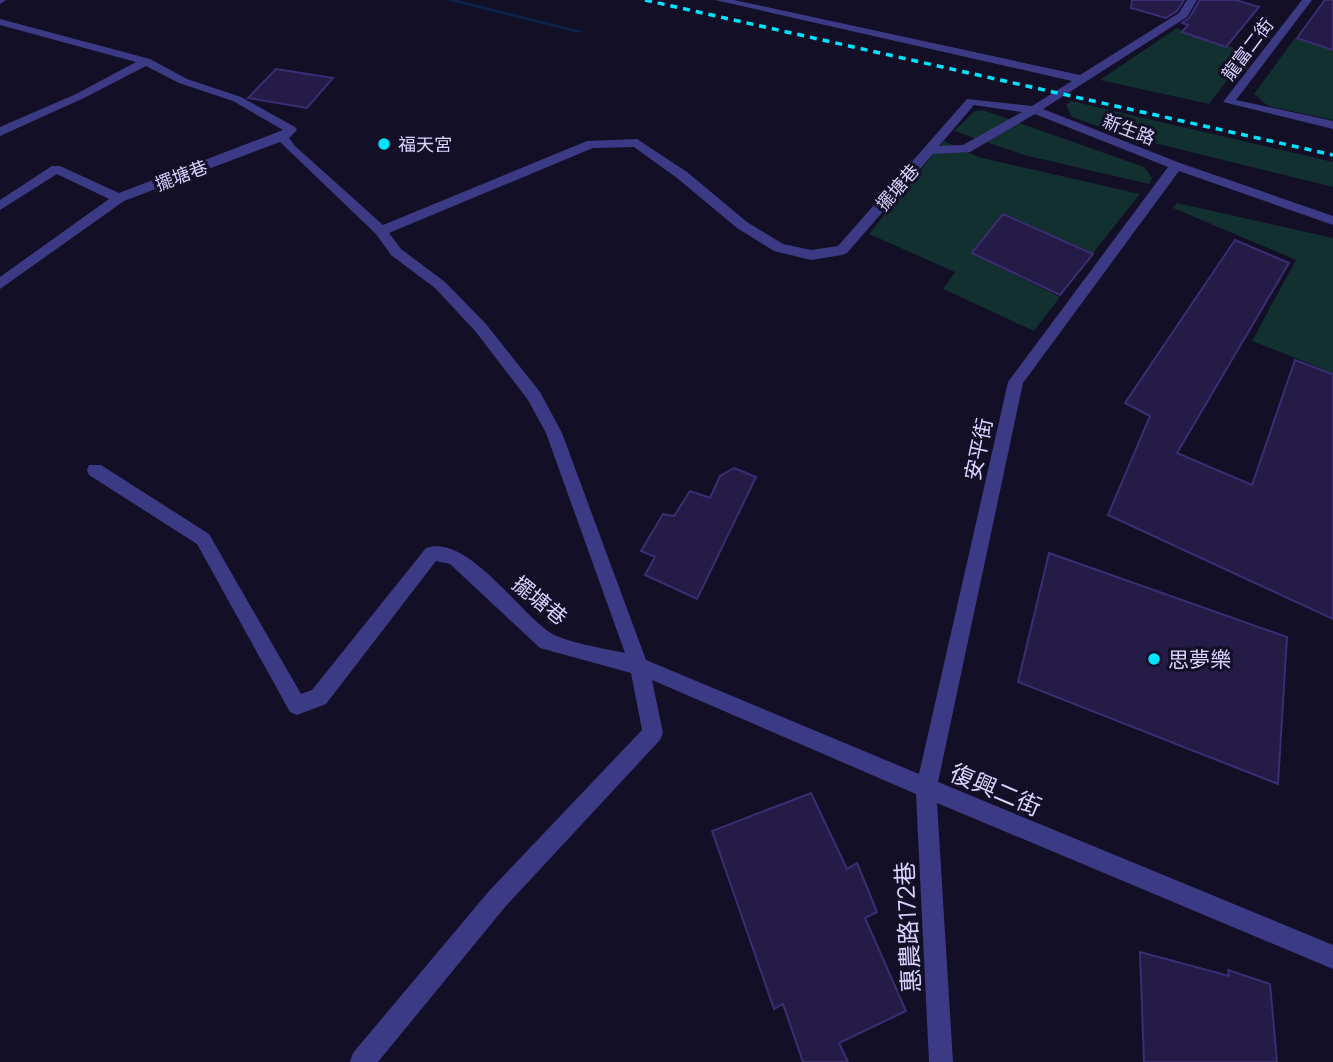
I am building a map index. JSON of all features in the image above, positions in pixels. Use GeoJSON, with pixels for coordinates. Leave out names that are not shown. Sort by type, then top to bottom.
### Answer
{"type":"FeatureCollection","features":[{"type":"Feature","properties":{"kind":"street"},"geometry":{"type":"LineString","coordinates":[[720,0],[1081,79]]}},
{"type":"Feature","properties":{"kind":"street","name":"擺塘巷"},"geometry":{"type":"LineString","coordinates":[[381,231],[592,144],[637,143],[682,175],[742,225],[779,248],[811,255],[842,250],[929,150],[966,149],[1034,110],[1183,15],[1192,0]]}},
{"type":"Feature","properties":{"kind":"street","name":"龍富二街"},"geometry":{"type":"LineString","coordinates":[[1307,0],[1229,102],[1333,125]]}},
{"type":"Feature","properties":{"kind":"street"},"geometry":{"type":"LineString","coordinates":[[0,22],[146,61],[183,81],[237,99],[291,130],[282,137],[381,231],[396,252],[440,285],[481,328],[534,396],[554,433],[639,666],[653,733],[497,899],[362,1062]]}},
{"type":"Feature","properties":{"kind":"street"},"geometry":{"type":"LineString","coordinates":[[0,132],[80,96],[146,61]]}},
{"type":"Feature","properties":{"kind":"street","name":"新生路"},"geometry":{"type":"LineString","coordinates":[[929,150],[971,102],[1034,110],[1176,166],[1333,221]]}},
{"type":"Feature","properties":{"kind":"street","name":"擺塘巷"},"geometry":{"type":"LineString","coordinates":[[0,284],[119,198],[282,137]]}},
{"type":"Feature","properties":{"kind":"street","name":"安平街"},"geometry":{"type":"LineString","coordinates":[[926,788],[1016,382],[1176,166]]}},
{"type":"Feature","properties":{"kind":"street"},"geometry":{"type":"LineString","coordinates":[[0,206],[56,169],[119,198]]}},
{"type":"Feature","properties":{"kind":"street","name":"擺塘巷"},"geometry":{"type":"LineString","coordinates":[[95,470],[203,539],[297,705],[319,697],[432,553],[455,557],[547,642],[639,666]]}},
{"type":"Feature","properties":{"kind":"street","name":"復興二街"},"geometry":{"type":"LineString","coordinates":[[639,666],[1333,957]]}},
{"type":"Feature","properties":{"kind":"street","name":"惠農路172巷"},"geometry":{"type":"LineString","coordinates":[[926,788],[941,1062]]}},
{"type":"Feature","properties":{"kind":"green space"},"geometry":{"type":"Polygon","coordinates":[[[1177,28],[1248,53],[1209,104],[1100,80],[1177,28]]]}},
{"type":"Feature","properties":{"kind":"green space"},"geometry":{"type":"Polygon","coordinates":[[[1295,38],[1333,50],[1333,120],[1268,106],[1254,94],[1295,38]]]}},
{"type":"Feature","properties":{"kind":"green space"},"geometry":{"type":"Polygon","coordinates":[[[1071,101],[1333,162],[1333,187],[1126,136],[1072,117],[1066,105],[1071,101]]]}},
{"type":"Feature","properties":{"kind":"green space"},"geometry":{"type":"Polygon","coordinates":[[[983,110],[1144,167],[1152,178],[1149,184],[1024,155],[954,131],[975,111],[983,110]]]}},
{"type":"Feature","properties":{"kind":"green space"},"geometry":{"type":"Polygon","coordinates":[[[944,141],[978,157],[1140,194],[1093,253],[1003,213],[971,253],[1060,297],[1034,331],[943,289],[955,272],[869,234],[944,141]]]}},
{"type":"Feature","properties":{"kind":"green space"},"geometry":{"type":"Polygon","coordinates":[[[1177,203],[1333,238],[1333,373],[1252,341],[1296,260],[1173,208],[1177,203]]]}},
{"type":"Feature","properties":{"kind":"building"},"geometry":{"type":"Polygon","coordinates":[[[1132,0],[1184,0],[1177,11],[1166,18],[1131,8],[1132,0]]]}},
{"type":"Feature","properties":{"kind":"building"},"geometry":{"type":"Polygon","coordinates":[[[1200,0],[1236,0],[1259,7],[1226,47],[1182,32],[1188,25],[1182,23],[1189,18],[1200,0]]]}},
{"type":"Feature","properties":{"kind":"building"},"geometry":{"type":"Polygon","coordinates":[[[1325,0],[1333,0],[1333,50],[1297,38],[1325,0]]]}},
{"type":"Feature","properties":{"kind":"building"},"geometry":{"type":"Polygon","coordinates":[[[276,69],[333,78],[307,108],[248,98],[276,69]]]}},
{"type":"Feature","properties":{"kind":"building"},"geometry":{"type":"Polygon","coordinates":[[[1003,214],[1093,254],[1060,295],[972,253],[1003,214]]]}},
{"type":"Feature","properties":{"kind":"building"},"geometry":{"type":"Polygon","coordinates":[[[1235,240],[1289,263],[1177,453],[1252,485],[1295,360],[1333,374],[1333,619],[1108,515],[1150,416],[1125,403],[1235,240]]]}},
{"type":"Feature","properties":{"kind":"building"},"geometry":{"type":"Polygon","coordinates":[[[734,468],[756,477],[697,599],[645,575],[655,557],[641,551],[663,514],[674,516],[690,491],[710,498],[720,476],[734,468]]]}},
{"type":"Feature","properties":{"kind":"building","name":"思夢樂"},"geometry":{"type":"Polygon","coordinates":[[[1049,553],[1287,637],[1278,784],[1018,682],[1049,553]]]}},
{"type":"Feature","properties":{"kind":"building"},"geometry":{"type":"Polygon","coordinates":[[[811,793],[847,869],[857,863],[877,912],[865,918],[906,1011],[839,1043],[848,1062],[803,1062],[783,1004],[774,1009],[712,831],[811,793]]]}},
{"type":"Feature","properties":{"kind":"building"},"geometry":{"type":"Polygon","coordinates":[[[1140,952],[1229,976],[1228,970],[1270,984],[1277,1062],[1144,1062],[1140,952]]]}},
{"type":"Feature","properties":{"kind":"waterway"},"geometry":{"type":"LineString","coordinates":[[449,0],[579,31]]}},
{"type":"Feature","properties":{"kind":"railway"},"geometry":{"type":"LineString","coordinates":[[645,0],[1333,155]]}},
{"type":"Feature","properties":{"kind":"place","name":"福天宮"},"geometry":{"type":"Point","coordinates":[384,144]}},
{"type":"Feature","properties":{"kind":"place","name":"思夢樂"},"geometry":{"type":"Point","coordinates":[1154,659]}}]}
